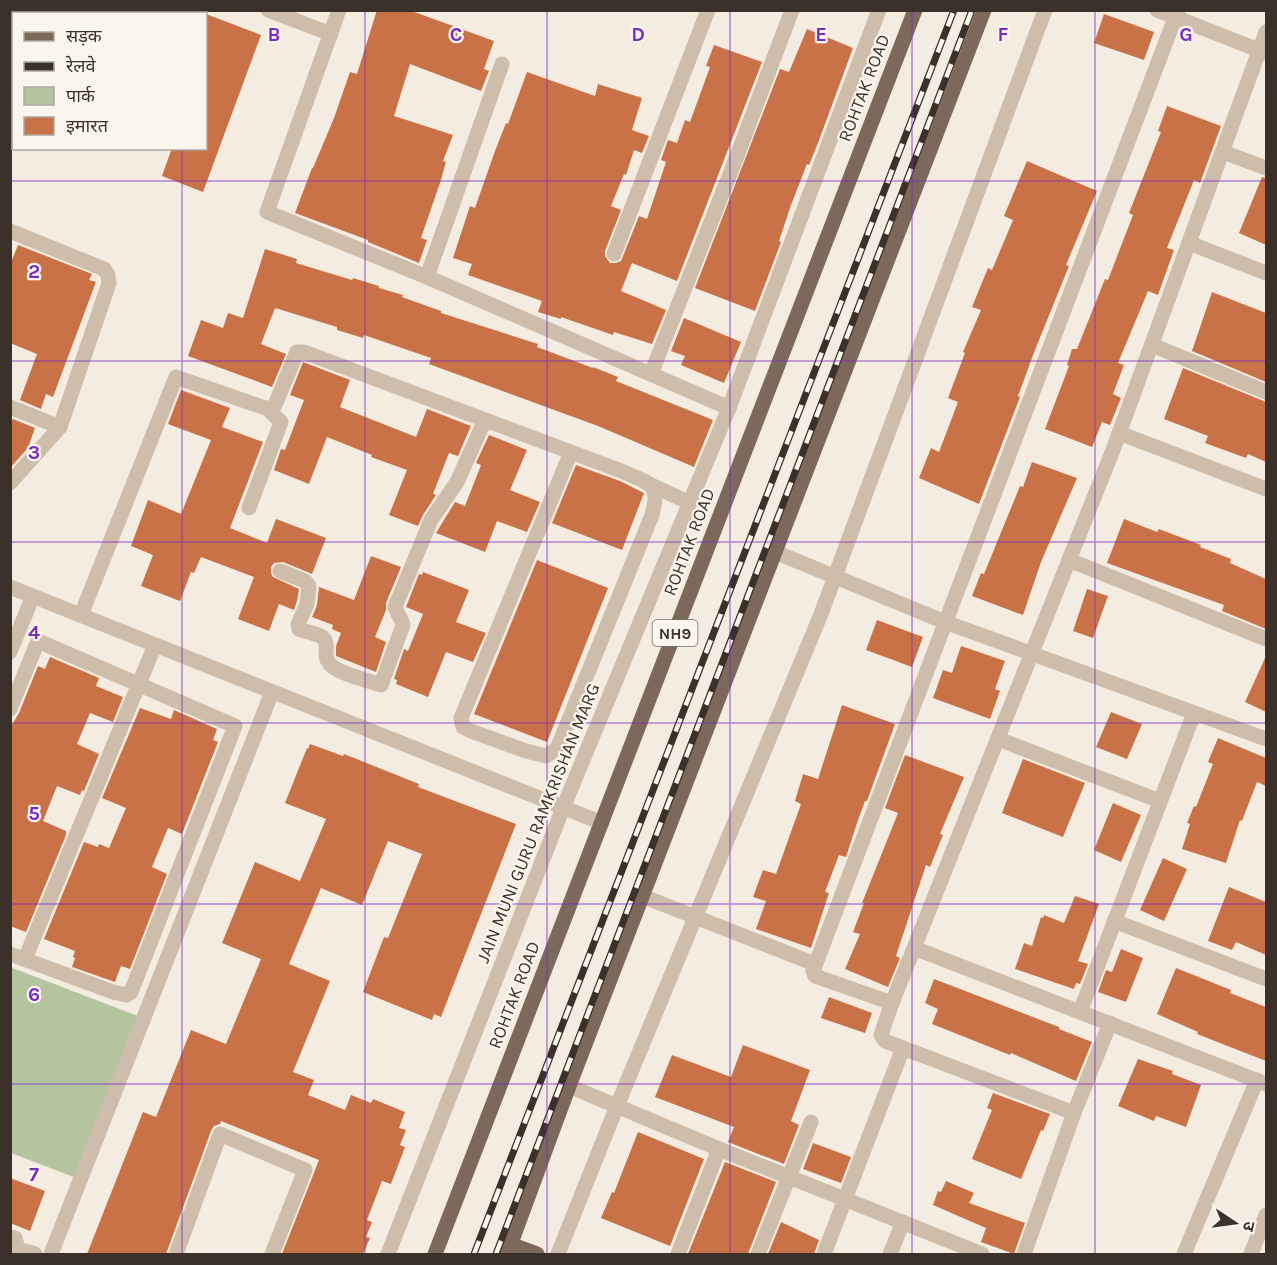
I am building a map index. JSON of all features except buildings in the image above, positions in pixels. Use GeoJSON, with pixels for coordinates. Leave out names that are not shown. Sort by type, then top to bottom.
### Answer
{"type":"FeatureCollection","features":[{"type":"Feature","properties":{"kind":"main road","name":"ROHTAK ROAD"},"geometry":{"type":"LineString","coordinates":[[435,1254],[915,10]]}},
{"type":"Feature","properties":{"kind":"main road"},"geometry":{"type":"LineString","coordinates":[[537,1254],[509,1249],[569,1086],[984,10]]}},
{"type":"Feature","properties":{"kind":"street"},"geometry":{"type":"LineString","coordinates":[[268,10],[331,34]]}},
{"type":"Feature","properties":{"kind":"street"},"geometry":{"type":"LineString","coordinates":[[339,10],[267,212],[427,277],[729,408]]}},
{"type":"Feature","properties":{"kind":"street"},"geometry":{"type":"LineString","coordinates":[[651,374],[742,145],[792,10]]}},
{"type":"Feature","properties":{"kind":"street","name":"JAIN MUNI GURU RAMKRISHAN MARG"},"geometry":{"type":"LineString","coordinates":[[388,1254],[563,808],[729,408],[879,10]]}},
{"type":"Feature","properties":{"kind":"street"},"geometry":{"type":"LineString","coordinates":[[558,1254],[835,577],[1045,10]]}},
{"type":"Feature","properties":{"kind":"street"},"geometry":{"type":"LineString","coordinates":[[1157,10],[1177,14],[1263,52]]}},
{"type":"Feature","properties":{"kind":"street"},"geometry":{"type":"LineString","coordinates":[[614,254],[703,12]]}},
{"type":"Feature","properties":{"kind":"street"},"geometry":{"type":"LineString","coordinates":[[892,1003],[815,976],[813,972],[815,964],[1177,14]]}},
{"type":"Feature","properties":{"kind":"street"},"geometry":{"type":"LineString","coordinates":[[1074,1113],[885,1041],[881,1035],[1119,433],[1223,152],[1263,52],[1266,32]]}},
{"type":"Feature","properties":{"kind":"street"},"geometry":{"type":"LineString","coordinates":[[427,277],[502,64]]}},
{"type":"Feature","properties":{"kind":"street"},"geometry":{"type":"LineString","coordinates":[[1223,152],[1266,168]]}},
{"type":"Feature","properties":{"kind":"street"},"geometry":{"type":"LineString","coordinates":[[10,231],[104,269],[109,282],[60,427],[10,483]]}},
{"type":"Feature","properties":{"kind":"street"},"geometry":{"type":"LineString","coordinates":[[1189,243],[1266,273]]}},
{"type":"Feature","properties":{"kind":"street"},"geometry":{"type":"LineString","coordinates":[[1152,345],[1266,392]]}},
{"type":"Feature","properties":{"kind":"street"},"geometry":{"type":"LineString","coordinates":[[268,409],[275,405],[299,351],[571,452],[690,502]]}},
{"type":"Feature","properties":{"kind":"street"},"geometry":{"type":"LineString","coordinates":[[81,615],[176,377],[268,409],[281,422],[249,508]]}},
{"type":"Feature","properties":{"kind":"street"},"geometry":{"type":"LineString","coordinates":[[10,407],[60,427]]}},
{"type":"Feature","properties":{"kind":"street"},"geometry":{"type":"LineString","coordinates":[[280,571],[305,581],[309,586],[307,604],[298,624],[299,629],[323,638],[327,644],[326,657],[329,664],[343,672],[381,685],[403,625],[402,616],[396,612],[395,607],[431,520],[457,482],[485,420]]}},
{"type":"Feature","properties":{"kind":"street"},"geometry":{"type":"LineString","coordinates":[[1119,433],[1266,489]]}},
{"type":"Feature","properties":{"kind":"street"},"geometry":{"type":"LineString","coordinates":[[571,452],[461,718],[463,727],[471,731],[526,752],[546,756],[556,749],[652,515],[657,499],[654,488],[649,484]]}},
{"type":"Feature","properties":{"kind":"street"},"geometry":{"type":"LineString","coordinates":[[775,552],[945,622],[1266,740]]}},
{"type":"Feature","properties":{"kind":"street"},"geometry":{"type":"LineString","coordinates":[[1069,560],[1266,639]]}},
{"type":"Feature","properties":{"kind":"street"},"geometry":{"type":"LineString","coordinates":[[10,587],[602,823]]}},
{"type":"Feature","properties":{"kind":"street"},"geometry":{"type":"LineString","coordinates":[[10,652],[33,596]]}},
{"type":"Feature","properties":{"kind":"street"},"geometry":{"type":"LineString","coordinates":[[10,709],[38,641],[138,684],[235,726],[131,992],[126,995],[18,956],[138,684],[155,645]]}},
{"type":"Feature","properties":{"kind":"street"},"geometry":{"type":"LineString","coordinates":[[51,1254],[272,692]]}},
{"type":"Feature","properties":{"kind":"street"},"geometry":{"type":"LineString","coordinates":[[1080,1012],[1194,713]]}},
{"type":"Feature","properties":{"kind":"street"},"geometry":{"type":"LineString","coordinates":[[998,739],[1160,801]]}},
{"type":"Feature","properties":{"kind":"street"},"geometry":{"type":"LineString","coordinates":[[642,896],[815,964]]}},
{"type":"Feature","properties":{"kind":"street"},"geometry":{"type":"LineString","coordinates":[[1114,921],[1266,979]]}},
{"type":"Feature","properties":{"kind":"street"},"geometry":{"type":"LineString","coordinates":[[914,948],[1262,1082],[1184,1254]]}},
{"type":"Feature","properties":{"kind":"street"},"geometry":{"type":"LineString","coordinates":[[1024,1254],[1074,1113],[1110,1023]]}},
{"type":"Feature","properties":{"kind":"street"},"geometry":{"type":"LineString","coordinates":[[824,1254],[903,1048]]}},
{"type":"Feature","properties":{"kind":"street"},"geometry":{"type":"LineString","coordinates":[[569,1086],[718,1149],[903,1222],[963,1251],[982,1254]]}},
{"type":"Feature","properties":{"kind":"street"},"geometry":{"type":"LineString","coordinates":[[758,1254],[811,1122]]}},
{"type":"Feature","properties":{"kind":"street"},"geometry":{"type":"LineString","coordinates":[[176,1254],[220,1134],[305,1170],[272,1254]]}},
{"type":"Feature","properties":{"kind":"street"},"geometry":{"type":"LineString","coordinates":[[678,1254],[718,1149]]}},
{"type":"Feature","properties":{"kind":"street"},"geometry":{"type":"LineString","coordinates":[[1251,1254],[1266,1215]]}},
{"type":"Feature","properties":{"kind":"street"},"geometry":{"type":"LineString","coordinates":[[890,1254],[903,1222]]}},
{"type":"Feature","properties":{"kind":"street"},"geometry":{"type":"LineString","coordinates":[[15,1247],[35,1254]]}},
{"type":"Feature","properties":{"kind":"green space"},"geometry":{"type":"Polygon","coordinates":[[[10,967],[143,1018],[79,1179],[11,1153],[10,967]]]}},
{"type":"Feature","properties":{"kind":"railway"},"geometry":{"type":"LineString","coordinates":[[474,1254],[954,10]]}},
{"type":"Feature","properties":{"kind":"railway"},"geometry":{"type":"LineString","coordinates":[[496,1254],[972,10]]}}]}
